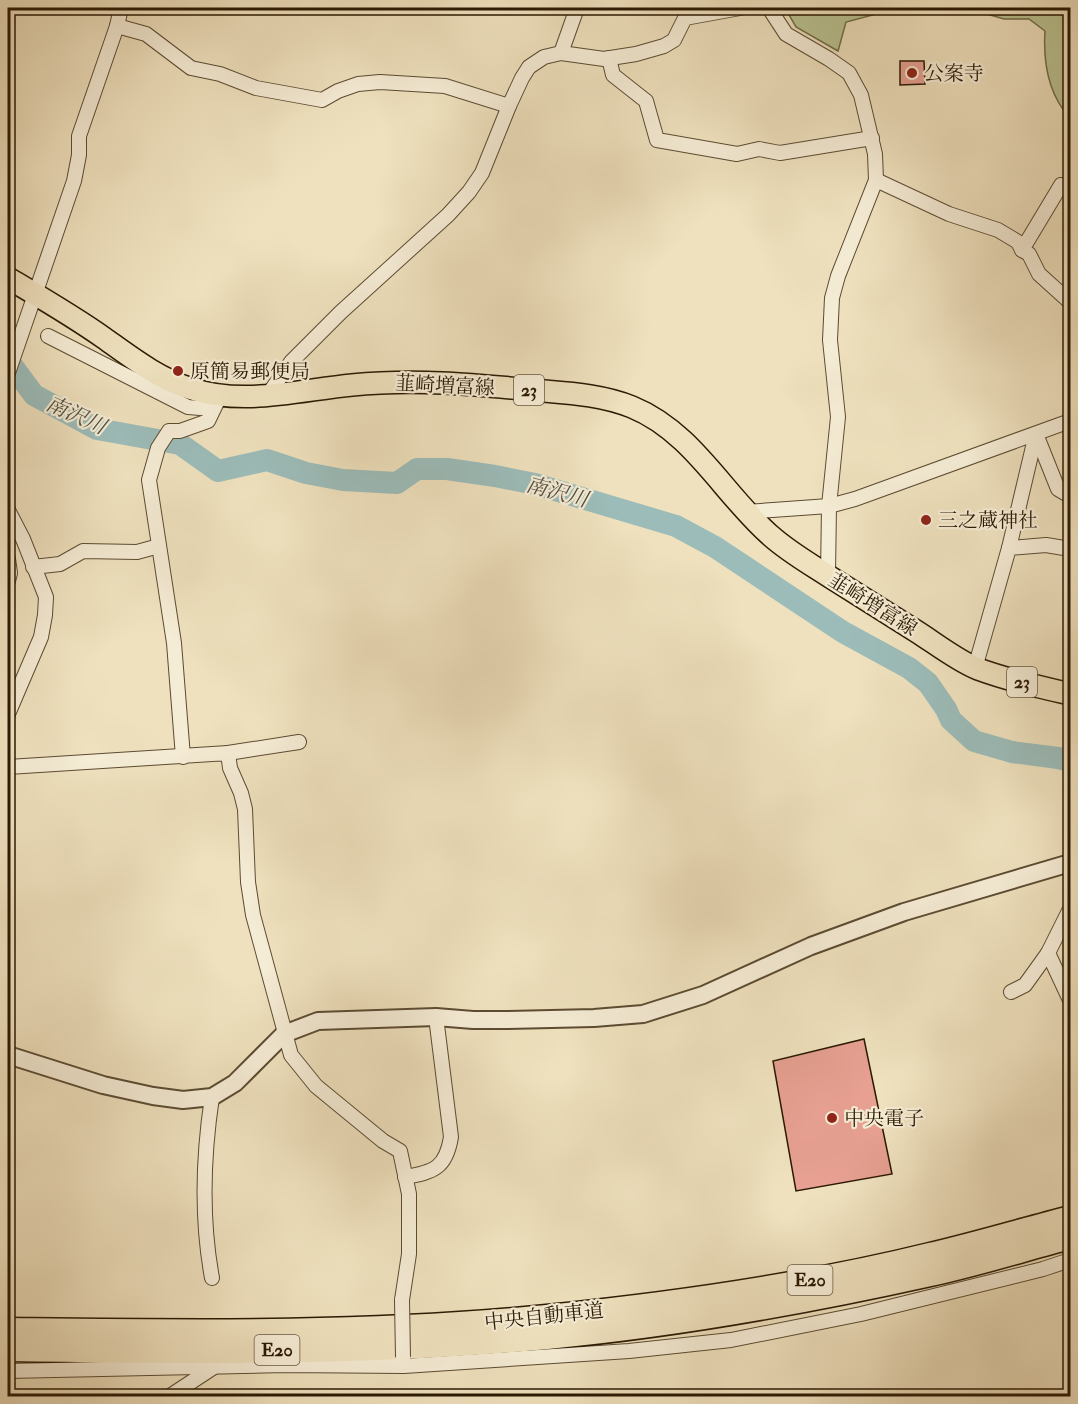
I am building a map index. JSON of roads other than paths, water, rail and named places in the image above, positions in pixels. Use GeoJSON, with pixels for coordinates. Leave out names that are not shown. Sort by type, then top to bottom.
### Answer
{"type":"FeatureCollection","features":[{"type":"Feature","properties":{"kind":"highway","name":"中央自動車道"},"geometry":{"type":"LineString","coordinates":[[8,1330],[293,1331],[440,1325],[546,1317],[781,1286],[928,1256],[1071,1218]]}},
{"type":"Feature","properties":{"kind":"highway","name":"中央自動車道"},"geometry":{"type":"LineString","coordinates":[[8,1349],[293,1350],[547,1337],[784,1304],[932,1274],[1071,1237]]}},
{"type":"Feature","properties":{"kind":"main road","name":"韮崎増富線"},"geometry":{"type":"LineString","coordinates":[[8,278],[103,337],[134,361],[217,402],[351,385],[407,381],[448,382],[610,399],[653,417],[670,428],[686,442],[746,512],[772,538],[803,560],[975,668],[1030,685],[1071,694]]}},
{"type":"Feature","properties":{"kind":"street"},"geometry":{"type":"LineString","coordinates":[[8,373],[74,180],[79,155],[79,136],[117,26],[121,8]]}},
{"type":"Feature","properties":{"kind":"street"},"geometry":{"type":"LineString","coordinates":[[561,53],[577,8]]}},
{"type":"Feature","properties":{"kind":"street"},"geometry":{"type":"LineString","coordinates":[[267,396],[291,362],[341,312],[448,215],[469,192],[482,173],[509,106],[522,78],[530,67],[544,57],[561,53],[609,58],[636,54],[664,46],[674,40],[685,18],[740,8]]}},
{"type":"Feature","properties":{"kind":"street"},"geometry":{"type":"LineString","coordinates":[[769,8],[786,34],[830,59],[849,73],[861,95],[875,154],[876,180],[838,276],[832,298],[830,340],[838,417],[829,506],[828,575]]}},
{"type":"Feature","properties":{"kind":"street"},"geometry":{"type":"LineString","coordinates":[[117,26],[146,34],[191,68],[220,74],[256,88],[322,100],[358,84],[380,82],[445,86],[509,106]]}},
{"type":"Feature","properties":{"kind":"street"},"geometry":{"type":"LineString","coordinates":[[609,58],[613,75],[646,101],[657,140],[737,154],[759,149],[780,153],[872,138]]}},
{"type":"Feature","properties":{"kind":"street"},"geometry":{"type":"LineString","coordinates":[[876,180],[949,214],[998,230],[1018,242],[1022,250],[1029,254],[1039,274],[1071,302]]}},
{"type":"Feature","properties":{"kind":"street"},"geometry":{"type":"LineString","coordinates":[[1022,250],[1061,185],[1071,187]]}},
{"type":"Feature","properties":{"kind":"street"},"geometry":{"type":"LineString","coordinates":[[48,336],[188,407],[217,402]]}},
{"type":"Feature","properties":{"kind":"street"},"geometry":{"type":"LineString","coordinates":[[183,757],[174,643],[149,480],[158,448],[169,431],[208,421],[217,402]]}},
{"type":"Feature","properties":{"kind":"street"},"geometry":{"type":"LineString","coordinates":[[746,512],[829,506],[855,499],[1071,421]]}},
{"type":"Feature","properties":{"kind":"street"},"geometry":{"type":"LineString","coordinates":[[1036,434],[1058,489],[1071,496]]}},
{"type":"Feature","properties":{"kind":"street"},"geometry":{"type":"LineString","coordinates":[[975,668],[1009,548],[1036,434]]}},
{"type":"Feature","properties":{"kind":"street"},"geometry":{"type":"LineString","coordinates":[[8,510],[23,539],[46,597],[41,637],[8,714]]}},
{"type":"Feature","properties":{"kind":"street"},"geometry":{"type":"LineString","coordinates":[[1009,548],[1046,545],[1071,549]]}},
{"type":"Feature","properties":{"kind":"street"},"geometry":{"type":"LineString","coordinates":[[33,567],[60,564],[83,551],[137,552],[159,546]]}},
{"type":"Feature","properties":{"kind":"street"},"geometry":{"type":"LineString","coordinates":[[8,559],[10,573],[8,581]]}},
{"type":"Feature","properties":{"kind":"street"},"geometry":{"type":"LineString","coordinates":[[8,767],[183,757],[228,753],[299,742]]}},
{"type":"Feature","properties":{"kind":"street"},"geometry":{"type":"LineString","coordinates":[[228,753],[230,768],[242,792],[245,809],[248,882],[253,915],[291,1055],[316,1086],[383,1141],[400,1151],[409,1194],[409,1254],[402,1300],[404,1362]]}},
{"type":"Feature","properties":{"kind":"street"},"geometry":{"type":"LineString","coordinates":[[8,1054],[103,1085],[153,1096],[183,1101],[212,1097],[235,1083],[284,1034],[318,1021],[436,1017],[484,1020],[594,1018],[643,1014],[703,995],[812,946],[904,912],[1071,862]]}},
{"type":"Feature","properties":{"kind":"street"},"geometry":{"type":"LineString","coordinates":[[1011,992],[1025,985],[1048,953],[1071,909]]}},
{"type":"Feature","properties":{"kind":"street"},"geometry":{"type":"LineString","coordinates":[[1048,953],[1071,1000]]}},
{"type":"Feature","properties":{"kind":"street"},"geometry":{"type":"LineString","coordinates":[[405,1177],[434,1170],[445,1159],[449,1150],[451,1137],[436,1017]]}},
{"type":"Feature","properties":{"kind":"street"},"geometry":{"type":"LineString","coordinates":[[212,1097],[205,1146],[206,1249],[212,1278]]}},
{"type":"Feature","properties":{"kind":"street"},"geometry":{"type":"LineString","coordinates":[[8,1371],[404,1362],[628,1351],[731,1340],[861,1314],[1071,1260]]}},
{"type":"Feature","properties":{"kind":"street"},"geometry":{"type":"LineString","coordinates":[[170,1396],[214,1368]]}},
{"type":"Feature","properties":{"kind":"waterway","name":"南沢川"},"geometry":{"type":"LineString","coordinates":[[8,360],[34,395],[97,429],[180,444],[218,471],[267,460],[306,473],[343,480],[397,483],[417,469],[447,469],[535,484],[676,526],[715,547],[843,632],[909,668],[928,683],[951,720],[974,741],[1012,752],[1070,761]]}},
{"type":"Feature","properties":{"kind":"place","name":"公案寺"},"geometry":{"type":"Point","coordinates":[912,73]}},
{"type":"Feature","properties":{"kind":"place","name":"原簡易郵便局"},"geometry":{"type":"Point","coordinates":[178,371]}},
{"type":"Feature","properties":{"kind":"place","name":"三之蔵神社"},"geometry":{"type":"Point","coordinates":[926,520]}},
{"type":"Feature","properties":{"kind":"place","name":"中央電子"},"geometry":{"type":"Point","coordinates":[832,1118]}}]}
